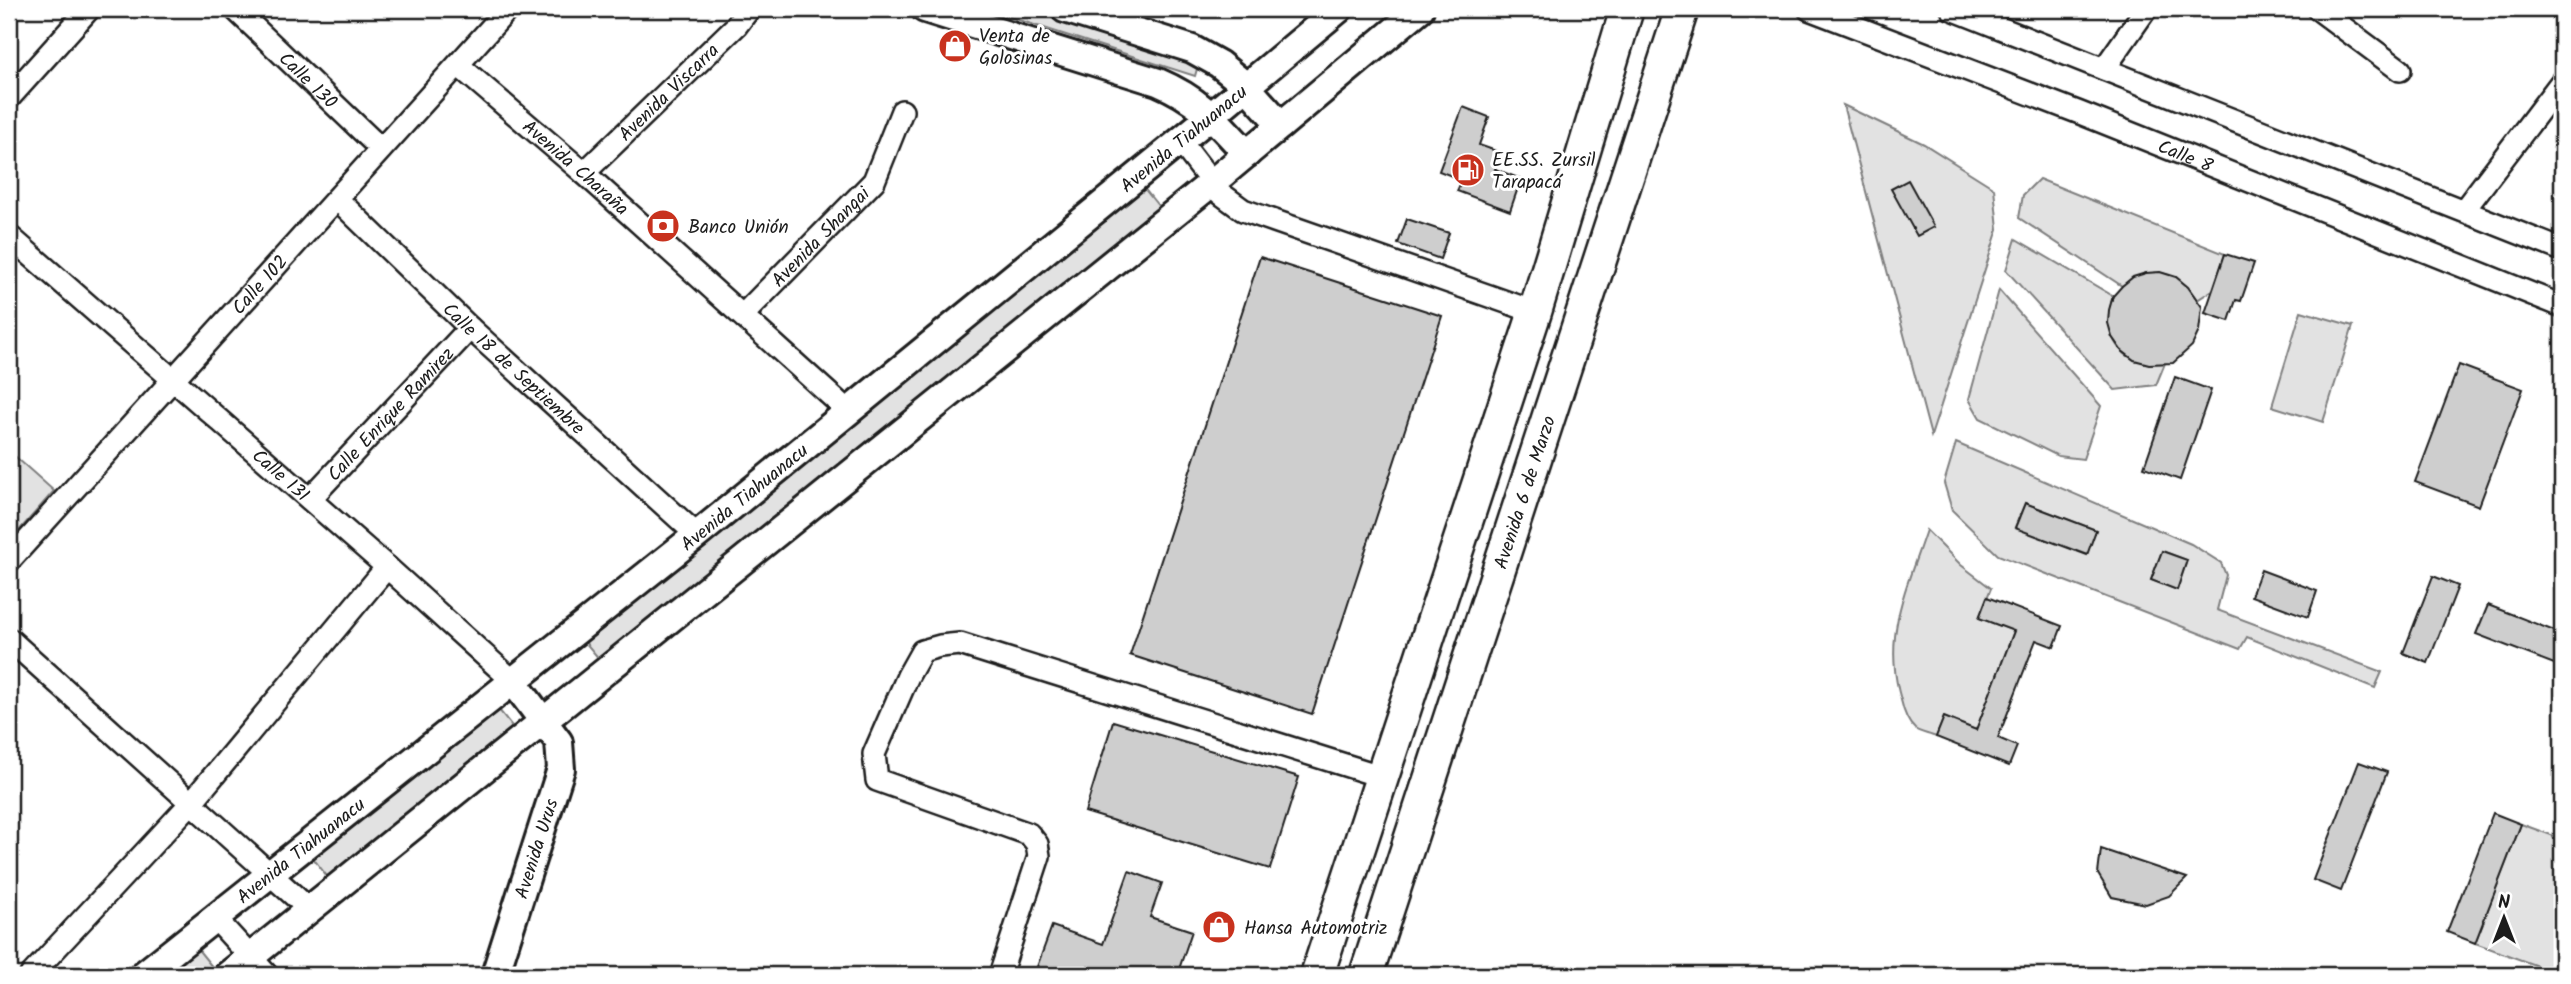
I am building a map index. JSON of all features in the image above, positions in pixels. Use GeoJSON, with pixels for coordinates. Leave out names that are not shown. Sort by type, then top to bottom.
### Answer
{"type":"FeatureCollection","features":[{"type":"Feature","properties":{"kind":"highway"},"geometry":{"type":"LineString","coordinates":[[1317,975],[1535,312],[1627,9]]}},
{"type":"Feature","properties":{"kind":"highway","name":"Avenida 6 de Marzo"},"geometry":{"type":"LineString","coordinates":[[1366,975],[1682,9]]}},
{"type":"Feature","properties":{"kind":"main road"},"geometry":{"type":"LineString","coordinates":[[925,9],[1158,82],[1199,103],[1247,154]]}},
{"type":"Feature","properties":{"kind":"main road"},"geometry":{"type":"LineString","coordinates":[[1065,9],[1192,50],[1219,64],[1246,86],[1281,125]]}},
{"type":"Feature","properties":{"kind":"main road","name":"Avenida Tiahuanacu"},"geometry":{"type":"LineString","coordinates":[[142,975],[849,412],[1339,9]]}},
{"type":"Feature","properties":{"kind":"main road"},"geometry":{"type":"LineString","coordinates":[[228,975],[258,967],[309,909],[1213,183],[1420,9]]}},
{"type":"Feature","properties":{"kind":"main road","name":"Calle 131"},"geometry":{"type":"LineString","coordinates":[[512,680],[545,722]]}},
{"type":"Feature","properties":{"kind":"main road","name":"Avenida Urus"},"geometry":{"type":"LineString","coordinates":[[495,975],[561,769],[559,742],[545,722]]}},
{"type":"Feature","properties":{"kind":"street"},"geometry":{"type":"LineString","coordinates":[[9,98],[89,9]]}},
{"type":"Feature","properties":{"kind":"street","name":"Calle 130"},"geometry":{"type":"LineString","coordinates":[[234,9],[381,149]]}},
{"type":"Feature","properties":{"kind":"street","name":"Calle 102"},"geometry":{"type":"LineString","coordinates":[[9,561],[508,9]]}},
{"type":"Feature","properties":{"kind":"street","name":"Avenida Viscarra"},"geometry":{"type":"LineString","coordinates":[[584,173],[736,26],[749,9]]}},
{"type":"Feature","properties":{"kind":"street","name":"Calle 8"},"geometry":{"type":"LineString","coordinates":[[1810,9],[2080,113],[2562,306]]}},
{"type":"Feature","properties":{"kind":"street"},"geometry":{"type":"LineString","coordinates":[[1952,9],[2562,250]]}},
{"type":"Feature","properties":{"kind":"street"},"geometry":{"type":"LineString","coordinates":[[2104,69],[2146,9]]}},
{"type":"Feature","properties":{"kind":"street"},"geometry":{"type":"LineString","coordinates":[[2318,9],[2400,70]]}},
{"type":"Feature","properties":{"kind":"street","name":"Avenida Charaña"},"geometry":{"type":"LineString","coordinates":[[458,65],[584,173],[849,412]]}},
{"type":"Feature","properties":{"kind":"street"},"geometry":{"type":"LineString","coordinates":[[2464,210],[2562,81]]}},
{"type":"Feature","properties":{"kind":"street","name":"Avenida Shangai"},"geometry":{"type":"LineString","coordinates":[[743,315],[874,181],[902,111]]}},
{"type":"Feature","properties":{"kind":"street"},"geometry":{"type":"LineString","coordinates":[[1180,141],[1220,193],[1242,210],[1535,312]]}},
{"type":"Feature","properties":{"kind":"street","name":"Calle 18 de Septiembre"},"geometry":{"type":"LineString","coordinates":[[337,199],[470,328],[696,535]]}},
{"type":"Feature","properties":{"kind":"street","name":"Calle 131"},"geometry":{"type":"LineString","coordinates":[[9,236],[512,680]]}},
{"type":"Feature","properties":{"kind":"street","name":"Calle Enrique Ramirez"},"geometry":{"type":"LineString","coordinates":[[310,499],[470,328]]}},
{"type":"Feature","properties":{"kind":"street"},"geometry":{"type":"LineString","coordinates":[[31,975],[191,803],[387,567]]}},
{"type":"Feature","properties":{"kind":"street"},"geometry":{"type":"LineString","coordinates":[[9,639],[309,909]]}},
{"type":"Feature","properties":{"kind":"street"},"geometry":{"type":"LineString","coordinates":[[1000,975],[1039,856],[1037,844],[1030,834],[877,780],[874,754],[908,676],[922,651],[960,644],[1383,777]]}},
{"type":"Feature","properties":{"kind":"street"},"geometry":{"type":"LineString","coordinates":[[214,917],[258,967]]}},
{"type":"Feature","properties":{"kind":"shaded area"},"geometry":{"type":"Polygon","coordinates":[[[984,9],[1031,9],[1199,62],[1195,76],[984,9]]]}},
{"type":"Feature","properties":{"kind":"shaded area"},"geometry":{"type":"Polygon","coordinates":[[[1843,105],[1924,144],[1994,188],[1998,229],[1931,436],[1843,105]]]}},
{"type":"Feature","properties":{"kind":"shaded area"},"geometry":{"type":"Polygon","coordinates":[[[2039,179],[2225,254],[2214,289],[2197,300],[2181,282],[2163,273],[2143,275],[2122,286],[2019,218],[2023,195],[2039,179]]]}},
{"type":"Feature","properties":{"kind":"shaded area"},"geometry":{"type":"Polygon","coordinates":[[[1143,187],[1159,207],[600,660],[584,641],[1143,187]]]}},
{"type":"Feature","properties":{"kind":"shaded area"},"geometry":{"type":"Polygon","coordinates":[[[2016,239],[2113,296],[2110,323],[2114,340],[2125,354],[2133,359],[2165,363],[2156,385],[2115,390],[2006,270],[2016,239]]]}},
{"type":"Feature","properties":{"kind":"shaded area"},"geometry":{"type":"Polygon","coordinates":[[[1999,290],[2101,406],[2083,459],[2058,456],[1980,418],[1969,399],[1999,290]]]}},
{"type":"Feature","properties":{"kind":"shaded area"},"geometry":{"type":"Polygon","coordinates":[[[2301,311],[2353,326],[2323,422],[2272,406],[2301,311]]]}},
{"type":"Feature","properties":{"kind":"shaded area"},"geometry":{"type":"Polygon","coordinates":[[[1956,443],[2191,544],[2221,563],[2226,575],[2217,610],[2382,672],[2375,688],[2247,637],[2240,649],[1998,555],[1952,510],[1944,483],[1956,443]],[[2025,503],[2015,527],[2096,530],[2025,503]],[[2162,551],[2151,580],[2177,590],[2187,560],[2162,551]]]}},
{"type":"Feature","properties":{"kind":"shaded area"},"geometry":{"type":"Polygon","coordinates":[[[9,451],[54,491],[16,534],[9,528],[9,451]]]}},
{"type":"Feature","properties":{"kind":"shaded area"},"geometry":{"type":"Polygon","coordinates":[[[1926,530],[1961,565],[1991,588],[1979,618],[2014,631],[1976,730],[1944,717],[1936,737],[1917,730],[1908,719],[1896,677],[1894,655],[1895,634],[1904,593],[1926,530]]]}},
{"type":"Feature","properties":{"kind":"shaded area"},"geometry":{"type":"Polygon","coordinates":[[[499,710],[516,731],[330,880],[313,858],[499,710]]]}},
{"type":"Feature","properties":{"kind":"shaded area"},"geometry":{"type":"Polygon","coordinates":[[[2521,824],[2562,839],[2562,975],[2475,943],[2521,824]]]}},
{"type":"Feature","properties":{"kind":"shaded area"},"geometry":{"type":"Polygon","coordinates":[[[196,947],[213,968],[205,975],[161,975],[196,947]]]}},
{"type":"Feature","properties":{"kind":"building"},"geometry":{"type":"Polygon","coordinates":[[[1463,107],[1489,117],[1479,145],[1502,153],[1495,169],[1521,179],[1510,211],[1457,191],[1462,180],[1439,171],[1463,107]]]}},
{"type":"Feature","properties":{"kind":"building"},"geometry":{"type":"Polygon","coordinates":[[[1908,180],[1934,227],[1917,236],[1891,189],[1908,180]]]}},
{"type":"Feature","properties":{"kind":"building"},"geometry":{"type":"Polygon","coordinates":[[[1407,219],[1449,233],[1440,259],[1398,244],[1407,219]]]}},
{"type":"Feature","properties":{"kind":"building"},"geometry":{"type":"Polygon","coordinates":[[[2225,254],[2254,263],[2241,301],[2236,300],[2229,321],[2205,313],[2225,254]]]}},
{"type":"Feature","properties":{"kind":"building"},"geometry":{"type":"Polygon","coordinates":[[[1260,257],[1442,316],[1312,714],[1130,655],[1260,257]]]}},
{"type":"Feature","properties":{"kind":"building"},"geometry":{"type":"Polygon","coordinates":[[[2160,272],[2176,277],[2188,287],[2202,307],[2199,331],[2192,346],[2173,363],[2149,364],[2134,360],[2121,350],[2112,337],[2108,323],[2109,310],[2113,296],[2133,277],[2160,272]]]}},
{"type":"Feature","properties":{"kind":"building"},"geometry":{"type":"Polygon","coordinates":[[[2459,365],[2523,389],[2479,506],[2415,482],[2459,365]]]}},
{"type":"Feature","properties":{"kind":"building"},"geometry":{"type":"Polygon","coordinates":[[[2175,377],[2211,390],[2180,480],[2144,467],[2175,377]]]}},
{"type":"Feature","properties":{"kind":"building"},"geometry":{"type":"Polygon","coordinates":[[[2025,503],[2096,530],[2087,555],[2015,528],[2025,503]]]}},
{"type":"Feature","properties":{"kind":"building"},"geometry":{"type":"Polygon","coordinates":[[[2162,551],[2187,560],[2177,590],[2151,580],[2162,551]]]}},
{"type":"Feature","properties":{"kind":"building"},"geometry":{"type":"Polygon","coordinates":[[[2261,570],[2317,591],[2308,617],[2251,596],[2261,570]]]}},
{"type":"Feature","properties":{"kind":"building"},"geometry":{"type":"Polygon","coordinates":[[[2433,576],[2458,586],[2428,663],[2403,653],[2433,576]]]}},
{"type":"Feature","properties":{"kind":"building"},"geometry":{"type":"Polygon","coordinates":[[[1987,597],[2062,626],[2054,647],[2036,640],[1998,738],[2017,746],[2009,766],[1936,737],[1944,717],[1976,730],[2014,631],[1979,618],[1987,597]]]}},
{"type":"Feature","properties":{"kind":"building"},"geometry":{"type":"Polygon","coordinates":[[[2488,605],[2562,634],[2562,667],[2476,634],[2488,605]]]}},
{"type":"Feature","properties":{"kind":"building"},"geometry":{"type":"Polygon","coordinates":[[[1113,721],[1299,777],[1270,869],[1085,812],[1113,721]]]}},
{"type":"Feature","properties":{"kind":"building"},"geometry":{"type":"Polygon","coordinates":[[[2359,762],[2387,772],[2341,891],[2313,880],[2359,762]]]}},
{"type":"Feature","properties":{"kind":"building"},"geometry":{"type":"Polygon","coordinates":[[[2493,813],[2521,824],[2475,943],[2447,932],[2493,813]]]}},
{"type":"Feature","properties":{"kind":"building"},"geometry":{"type":"Polygon","coordinates":[[[2101,849],[2187,878],[2169,896],[2146,904],[2112,897],[2098,874],[2101,849]]]}},
{"type":"Feature","properties":{"kind":"building"},"geometry":{"type":"Polygon","coordinates":[[[1129,871],[1162,883],[1150,917],[1192,931],[1177,975],[1034,975],[1052,926],[1103,944],[1129,871]]]}},
{"type":"Feature","properties":{"kind":"place","name":"Venta de Golosinas"},"geometry":{"type":"Point","coordinates":[955,46]}},
{"type":"Feature","properties":{"kind":"place","name":"EE.SS. Zursil Tarapacá"},"geometry":{"type":"Point","coordinates":[1468,170]}},
{"type":"Feature","properties":{"kind":"place","name":"Banco Unión"},"geometry":{"type":"Point","coordinates":[663,226]}},
{"type":"Feature","properties":{"kind":"place","name":"Hansa Automotriz"},"geometry":{"type":"Point","coordinates":[1219,927]}}]}
